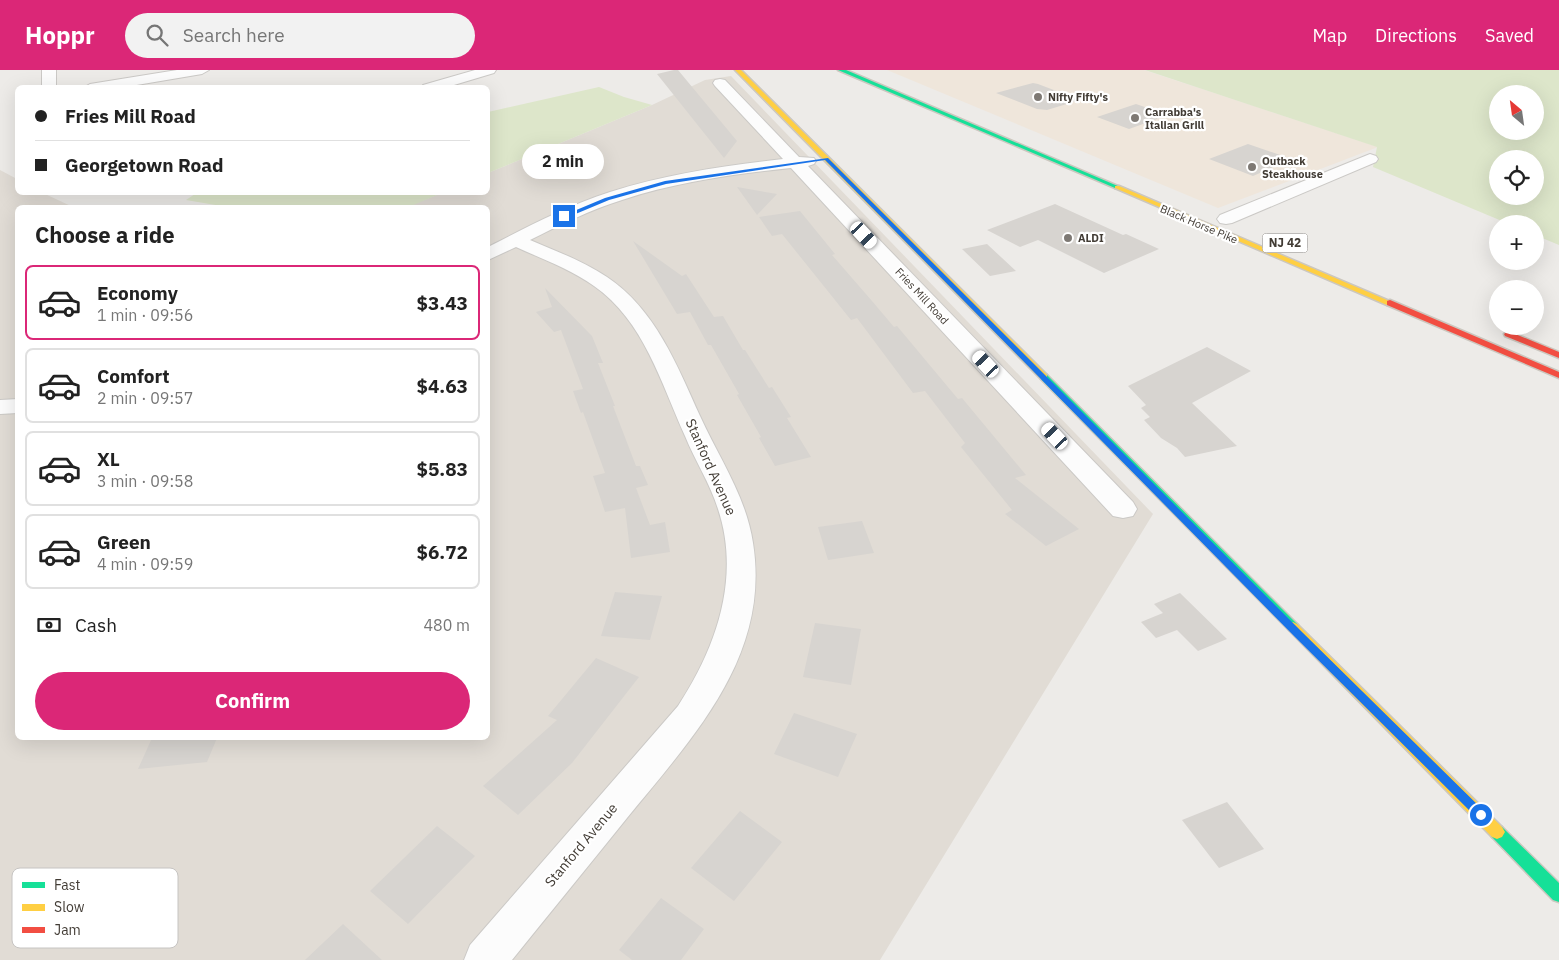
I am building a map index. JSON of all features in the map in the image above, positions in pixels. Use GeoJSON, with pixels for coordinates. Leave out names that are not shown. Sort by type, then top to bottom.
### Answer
{"type":"FeatureCollection","features":[{"type":"Feature","properties":{"kind":"main road"},"geometry":{"type":"LineString","coordinates":[[738,70],[1559,894]]}},
{"type":"Feature","properties":{"kind":"main road","name":"Black Horse Pike"},"geometry":{"type":"LineString","coordinates":[[841,70],[1559,375]]}},
{"type":"Feature","properties":{"kind":"main road"},"geometry":{"type":"LineString","coordinates":[[868,70],[939,99]]}},
{"type":"Feature","properties":{"kind":"main road"},"geometry":{"type":"LineString","coordinates":[[924,106],[939,108],[985,126],[1011,129]]}},
{"type":"Feature","properties":{"kind":"main road"},"geometry":{"type":"LineString","coordinates":[[1107,184],[1126,182],[1166,195]]}},
{"type":"Feature","properties":{"kind":"main road","name":"Black Horse Pike"},"geometry":{"type":"LineString","coordinates":[[1222,217],[1243,226]]}},
{"type":"Feature","properties":{"kind":"main road"},"geometry":{"type":"LineString","coordinates":[[1510,335],[1559,355]]}},
{"type":"Feature","properties":{"kind":"street"},"geometry":{"type":"LineString","coordinates":[[49,70],[50,85]]}},
{"type":"Feature","properties":{"kind":"street"},"geometry":{"type":"LineString","coordinates":[[109,85],[202,70]]}},
{"type":"Feature","properties":{"kind":"street"},"geometry":{"type":"LineString","coordinates":[[435,85],[462,73],[489,70]]}},
{"type":"Feature","properties":{"kind":"street","name":"Fries Mill Road"},"geometry":{"type":"LineString","coordinates":[[720,83],[1123,509]]}},
{"type":"Feature","properties":{"kind":"street"},"geometry":{"type":"LineString","coordinates":[[490,253],[578,210],[632,191],[688,178],[826,159]]}},
{"type":"Feature","properties":{"kind":"street"},"geometry":{"type":"LineString","coordinates":[[1222,217],[1370,159]]}},
{"type":"Feature","properties":{"kind":"street","name":"Stanford Avenue"},"geometry":{"type":"LineString","coordinates":[[485,960],[690,716],[710,687],[734,631],[740,582],[737,536],[729,502],[651,335],[623,300],[598,280],[561,260],[514,240]]}},
{"type":"Feature","properties":{"kind":"street"},"geometry":{"type":"LineString","coordinates":[[0,407],[15,406]]}},
{"type":"Feature","properties":{"kind":"shaded area"},"geometry":{"type":"Polygon","coordinates":[[[887,70],[1144,70],[1378,147],[1218,208],[887,70]]]}},
{"type":"Feature","properties":{"kind":"shaded area"},"geometry":{"type":"Polygon","coordinates":[[[731,76],[1153,514],[880,960],[0,960],[0,170],[15,178],[15,195],[47,195],[69,205],[15,205],[15,740],[490,740],[490,205],[411,205],[437,195],[490,195],[490,172],[652,105],[705,80],[731,76]]]}},
{"type":"Feature","properties":{"kind":"green space"},"geometry":{"type":"Polygon","coordinates":[[[1145,70],[1559,70],[1559,245],[1544,239],[1544,215],[1489,216],[1373,167],[1377,147],[1145,70]]]}},
{"type":"Feature","properties":{"kind":"green space"},"geometry":{"type":"Polygon","coordinates":[[[599,87],[652,105],[490,172],[490,112],[599,87]]]}},
{"type":"Feature","properties":{"kind":"green space"},"geometry":{"type":"Polygon","coordinates":[[[194,195],[437,195],[413,205],[215,205],[186,200],[194,195]]]}},
{"type":"Feature","properties":{"kind":"building"},"geometry":{"type":"Polygon","coordinates":[[[678,70],[737,141],[724,158],[657,74],[678,70]]]}},
{"type":"Feature","properties":{"kind":"building","name":"Nifty Fifty's"},"geometry":{"type":"Polygon","coordinates":[[[1033,83],[1080,100],[1047,110],[1037,109],[996,93],[1033,83]]]}},
{"type":"Feature","properties":{"kind":"building","name":"Carrabba's Italian Grill"},"geometry":{"type":"Polygon","coordinates":[[[1136,104],[1168,115],[1129,129],[1097,117],[1136,104]]]}},
{"type":"Feature","properties":{"kind":"building","name":"Outback Steakhouse"},"geometry":{"type":"Polygon","coordinates":[[[1248,144],[1292,159],[1253,176],[1209,159],[1248,144]]]}},
{"type":"Feature","properties":{"kind":"building"},"geometry":{"type":"Polygon","coordinates":[[[737,187],[777,194],[757,215],[737,187]]]}},
{"type":"Feature","properties":{"kind":"building","name":"ALDI"},"geometry":{"type":"Polygon","coordinates":[[[1055,204],[1159,249],[1104,273],[1038,240],[1020,247],[987,230],[1055,204]]]}},
{"type":"Feature","properties":{"kind":"building"},"geometry":{"type":"Polygon","coordinates":[[[800,211],[835,254],[832,255],[894,327],[897,326],[958,399],[962,398],[1026,475],[1015,478],[1079,529],[1046,546],[1005,514],[1012,510],[961,447],[965,443],[925,391],[913,393],[857,318],[851,320],[782,234],[772,236],[759,217],[800,211]]]}},
{"type":"Feature","properties":{"kind":"building"},"geometry":{"type":"Polygon","coordinates":[[[633,241],[682,276],[686,274],[714,317],[723,316],[743,350],[745,350],[769,388],[772,387],[791,417],[787,418],[811,457],[775,466],[737,395],[739,394],[711,345],[708,345],[690,312],[677,314],[633,241]]]}},
{"type":"Feature","properties":{"kind":"building"},"geometry":{"type":"Polygon","coordinates":[[[987,244],[1016,271],[990,276],[962,249],[987,244]]]}},
{"type":"Feature","properties":{"kind":"building"},"geometry":{"type":"Polygon","coordinates":[[[545,288],[592,336],[603,363],[598,363],[615,406],[613,406],[636,466],[640,466],[648,485],[636,488],[650,525],[665,522],[670,552],[631,558],[625,508],[605,512],[593,476],[605,473],[583,412],[581,413],[573,391],[583,389],[561,330],[554,332],[536,312],[552,307],[545,288]]]}},
{"type":"Feature","properties":{"kind":"building"},"geometry":{"type":"Polygon","coordinates":[[[1207,347],[1251,371],[1192,403],[1237,446],[1185,457],[1177,448],[1161,438],[1144,420],[1150,417],[1141,408],[1146,405],[1128,386],[1207,347]]]}},
{"type":"Feature","properties":{"kind":"building"},"geometry":{"type":"Polygon","coordinates":[[[862,521],[874,553],[828,560],[818,527],[862,521]]]}},
{"type":"Feature","properties":{"kind":"building"},"geometry":{"type":"Polygon","coordinates":[[[615,592],[662,596],[650,640],[601,636],[615,592]]]}},
{"type":"Feature","properties":{"kind":"building"},"geometry":{"type":"Polygon","coordinates":[[[1180,593],[1227,639],[1198,651],[1177,630],[1156,638],[1141,622],[1163,613],[1154,604],[1180,593]]]}},
{"type":"Feature","properties":{"kind":"building"},"geometry":{"type":"Polygon","coordinates":[[[815,623],[861,629],[851,685],[803,677],[815,623]]]}},
{"type":"Feature","properties":{"kind":"building"},"geometry":{"type":"Polygon","coordinates":[[[596,658],[639,677],[572,763],[518,815],[483,786],[557,720],[548,716],[596,658]]]}},
{"type":"Feature","properties":{"kind":"building"},"geometry":{"type":"Polygon","coordinates":[[[794,713],[857,734],[838,777],[774,754],[794,713]]]}},
{"type":"Feature","properties":{"kind":"building"},"geometry":{"type":"Polygon","coordinates":[[[151,740],[216,740],[207,762],[138,769],[151,740]]]}},
{"type":"Feature","properties":{"kind":"building"},"geometry":{"type":"Polygon","coordinates":[[[1227,802],[1264,849],[1219,868],[1182,820],[1227,802]]]}},
{"type":"Feature","properties":{"kind":"building"},"geometry":{"type":"Polygon","coordinates":[[[740,811],[782,842],[734,901],[691,868],[740,811]]]}},
{"type":"Feature","properties":{"kind":"building"},"geometry":{"type":"Polygon","coordinates":[[[437,826],[475,856],[408,924],[370,891],[437,826]]]}},
{"type":"Feature","properties":{"kind":"building"},"geometry":{"type":"Polygon","coordinates":[[[661,898],[704,929],[681,960],[632,960],[619,950],[661,898]]]}},
{"type":"Feature","properties":{"kind":"building"},"geometry":{"type":"Polygon","coordinates":[[[343,924],[382,960],[305,960],[343,924]]]}},
{"type":"Feature","properties":{"kind":"traffic: fast"},"geometry":{"type":"LineString","coordinates":[[841,70],[1117,187]]}},
{"type":"Feature","properties":{"kind":"traffic: fast"},"geometry":{"type":"LineString","coordinates":[[1044,377],[1293,627]]}},
{"type":"Feature","properties":{"kind":"traffic: fast"},"geometry":{"type":"LineString","coordinates":[[1497,832],[1559,894]]}},
{"type":"Feature","properties":{"kind":"traffic: slow"},"geometry":{"type":"LineString","coordinates":[[738,70],[1044,377]]}},
{"type":"Feature","properties":{"kind":"traffic: slow"},"geometry":{"type":"LineString","coordinates":[[1117,187],[1390,303]]}},
{"type":"Feature","properties":{"kind":"traffic: slow"},"geometry":{"type":"LineString","coordinates":[[1293,627],[1497,832]]}},
{"type":"Feature","properties":{"kind":"traffic: jam"},"geometry":{"type":"LineString","coordinates":[[1390,303],[1559,375]]}},
{"type":"Feature","properties":{"kind":"traffic: jam"},"geometry":{"type":"LineString","coordinates":[[1510,335],[1559,355]]}},
{"type":"Feature","properties":{"kind":"place","name":"Nifty Fifty's"},"geometry":{"type":"Point","coordinates":[1038,97]}},
{"type":"Feature","properties":{"kind":"place","name":"Carrabba's Italian Grill"},"geometry":{"type":"Point","coordinates":[1135,118]}},
{"type":"Feature","properties":{"kind":"place","name":"Outback Steakhouse"},"geometry":{"type":"Point","coordinates":[1252,167]}},
{"type":"Feature","properties":{"kind":"place","name":"ALDI"},"geometry":{"type":"Point","coordinates":[1068,238]}},
{"type":"Feature","properties":{"kind":"route"},"geometry":{"type":"LineString","coordinates":[[564,216],[607,199],[665,183],[795,162],[826,159],[1299,635],[1481,815]]}}]}
